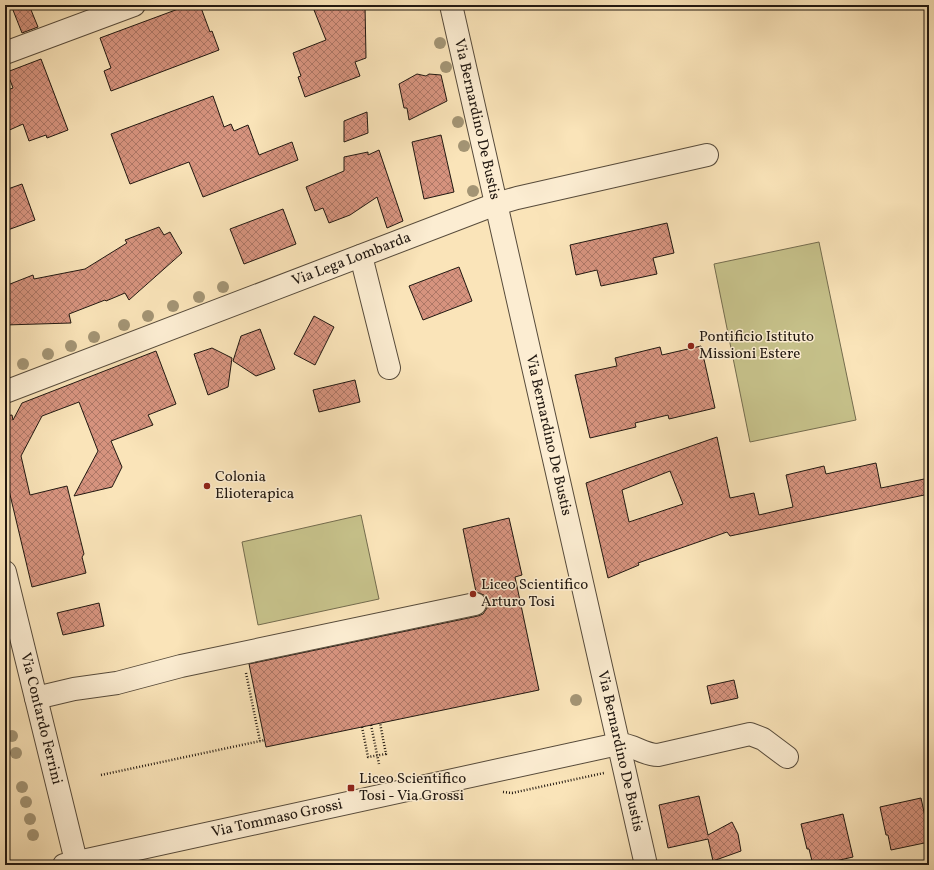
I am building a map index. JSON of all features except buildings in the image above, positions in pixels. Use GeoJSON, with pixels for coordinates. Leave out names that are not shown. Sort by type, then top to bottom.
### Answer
{"type":"FeatureCollection","features":[{"type":"Feature","properties":{"kind":"street"},"geometry":{"type":"LineString","coordinates":[[5,53],[134,5]]}},
{"type":"Feature","properties":{"kind":"street","name":"Via Bernardino De Bustis"},"geometry":{"type":"LineString","coordinates":[[451,5],[646,865]]}},
{"type":"Feature","properties":{"kind":"street","name":"Via Lega Lombarda"},"geometry":{"type":"LineString","coordinates":[[5,392],[509,199],[707,155]]}},
{"type":"Feature","properties":{"kind":"street"},"geometry":{"type":"LineString","coordinates":[[361,256],[389,368]]}},
{"type":"Feature","properties":{"kind":"street","name":"Via Contardo Ferrini"},"geometry":{"type":"LineString","coordinates":[[5,572],[36,698],[73,864]]}},
{"type":"Feature","properties":{"kind":"street"},"geometry":{"type":"LineString","coordinates":[[36,698],[74,689],[117,683],[181,666],[475,604]]}},
{"type":"Feature","properties":{"kind":"street"},"geometry":{"type":"LineString","coordinates":[[618,744],[626,744],[646,754],[658,755],[750,734],[763,739],[786,757]]}},
{"type":"Feature","properties":{"kind":"street","name":"Via Tommaso Grossi"},"geometry":{"type":"LineString","coordinates":[[73,864],[618,744]]}},
{"type":"Feature","properties":{"kind":"path"},"geometry":{"type":"LineString","coordinates":[[243,654],[260,741]]}},
{"type":"Feature","properties":{"kind":"path"},"geometry":{"type":"LineString","coordinates":[[362,727],[368,757],[386,754],[380,723]]}},
{"type":"Feature","properties":{"kind":"path"},"geometry":{"type":"LineString","coordinates":[[371,725],[379,764]]}},
{"type":"Feature","properties":{"kind":"path"},"geometry":{"type":"LineString","coordinates":[[101,775],[264,740]]}},
{"type":"Feature","properties":{"kind":"shaded area"},"geometry":{"type":"Polygon","coordinates":[[[819,242],[856,420],[750,442],[714,264],[819,242]]]}},
{"type":"Feature","properties":{"kind":"shaded area"},"geometry":{"type":"Polygon","coordinates":[[[361,515],[379,599],[258,625],[242,542],[361,515]]]}},
{"type":"Feature","properties":{"kind":"place","name":"Pontificio Istituto Missioni Estere"},"geometry":{"type":"Point","coordinates":[691,346]}},
{"type":"Feature","properties":{"kind":"place","name":"Colonia Elioterapica"},"geometry":{"type":"Point","coordinates":[207,486]}},
{"type":"Feature","properties":{"kind":"place","name":"Liceo Scientifico Arturo Tosi"},"geometry":{"type":"Point","coordinates":[473,594]}},
{"type":"Feature","properties":{"kind":"place","name":"Liceo Scientifico Tosi - Via Grossi"},"geometry":{"type":"Point","coordinates":[351,788]}}]}
